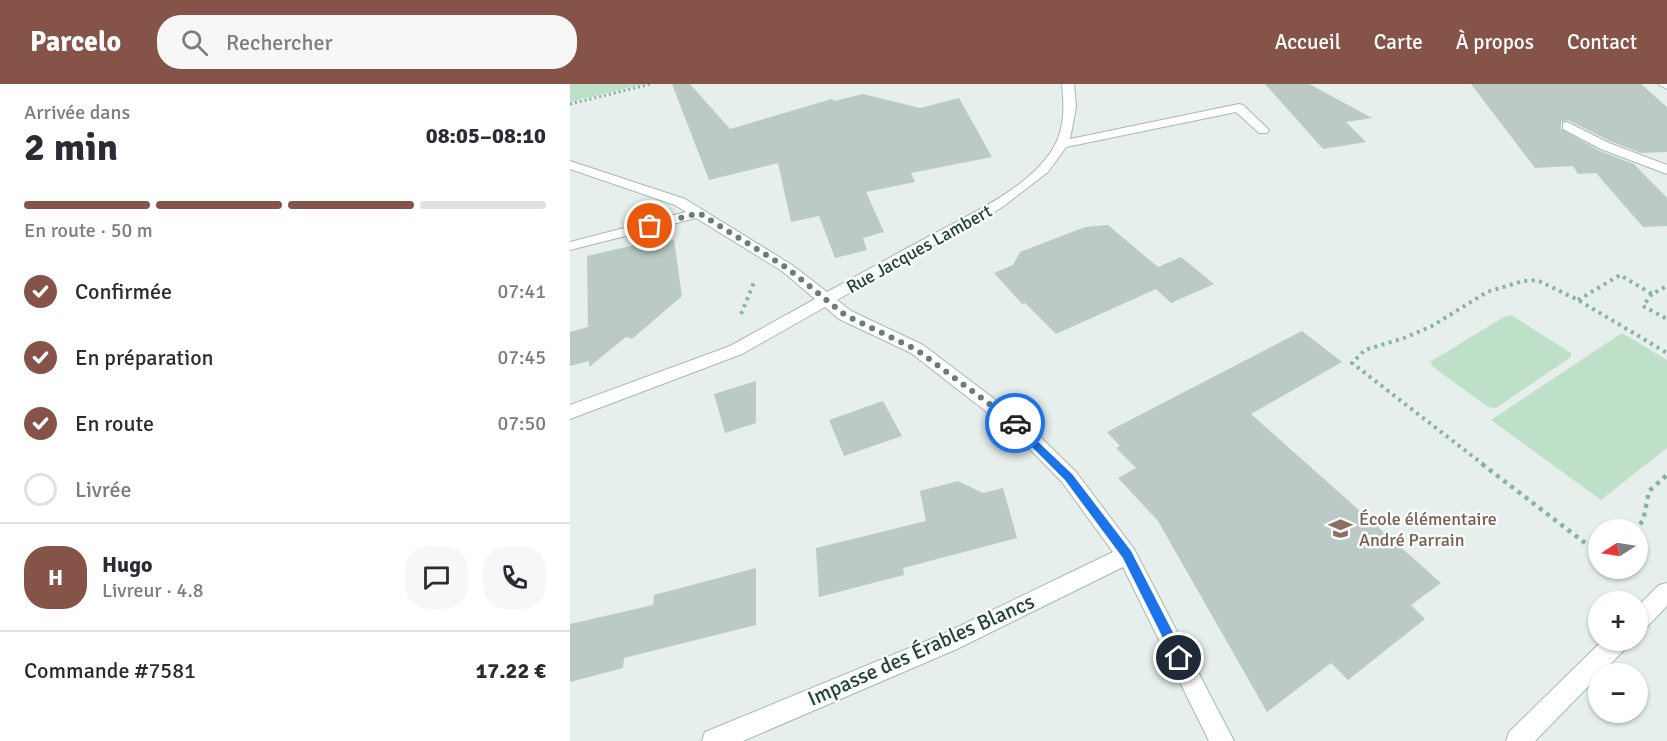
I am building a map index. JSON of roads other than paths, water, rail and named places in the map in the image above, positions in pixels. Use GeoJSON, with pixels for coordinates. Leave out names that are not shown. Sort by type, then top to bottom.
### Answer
{"type":"FeatureCollection","features":[{"type":"Feature","properties":{"kind":"street","name":"Rue Jacques Lambert"},"geometry":{"type":"LineString","coordinates":[[570,412],[736,350],[996,205],[1028,184],[1052,162],[1062,143],[1071,119],[1068,84]]}},
{"type":"Feature","properties":{"kind":"street"},"geometry":{"type":"LineString","coordinates":[[1062,143],[1079,142],[1239,108],[1263,130]]}},
{"type":"Feature","properties":{"kind":"street"},"geometry":{"type":"LineString","coordinates":[[1567,126],[1605,146],[1667,170]]}},
{"type":"Feature","properties":{"kind":"street"},"geometry":{"type":"LineString","coordinates":[[570,165],[680,202],[699,213],[787,268],[845,315],[917,350],[1020,428],[1069,477],[1127,555],[1222,741]]}},
{"type":"Feature","properties":{"kind":"street"},"geometry":{"type":"LineString","coordinates":[[570,246],[699,213]]}},
{"type":"Feature","properties":{"kind":"street","name":"Impasse des Érables Blancs"},"geometry":{"type":"LineString","coordinates":[[714,741],[949,642],[1127,555]]}},
{"type":"Feature","properties":{"kind":"street"},"geometry":{"type":"LineString","coordinates":[[1648,611],[1667,592]]}},
{"type":"Feature","properties":{"kind":"street"},"geometry":{"type":"LineString","coordinates":[[1518,741],[1607,651]]}},
{"type":"Feature","properties":{"kind":"place","name":"École élémentaire André Parrain"},"geometry":{"type":"Point","coordinates":[1341,529]}}]}
